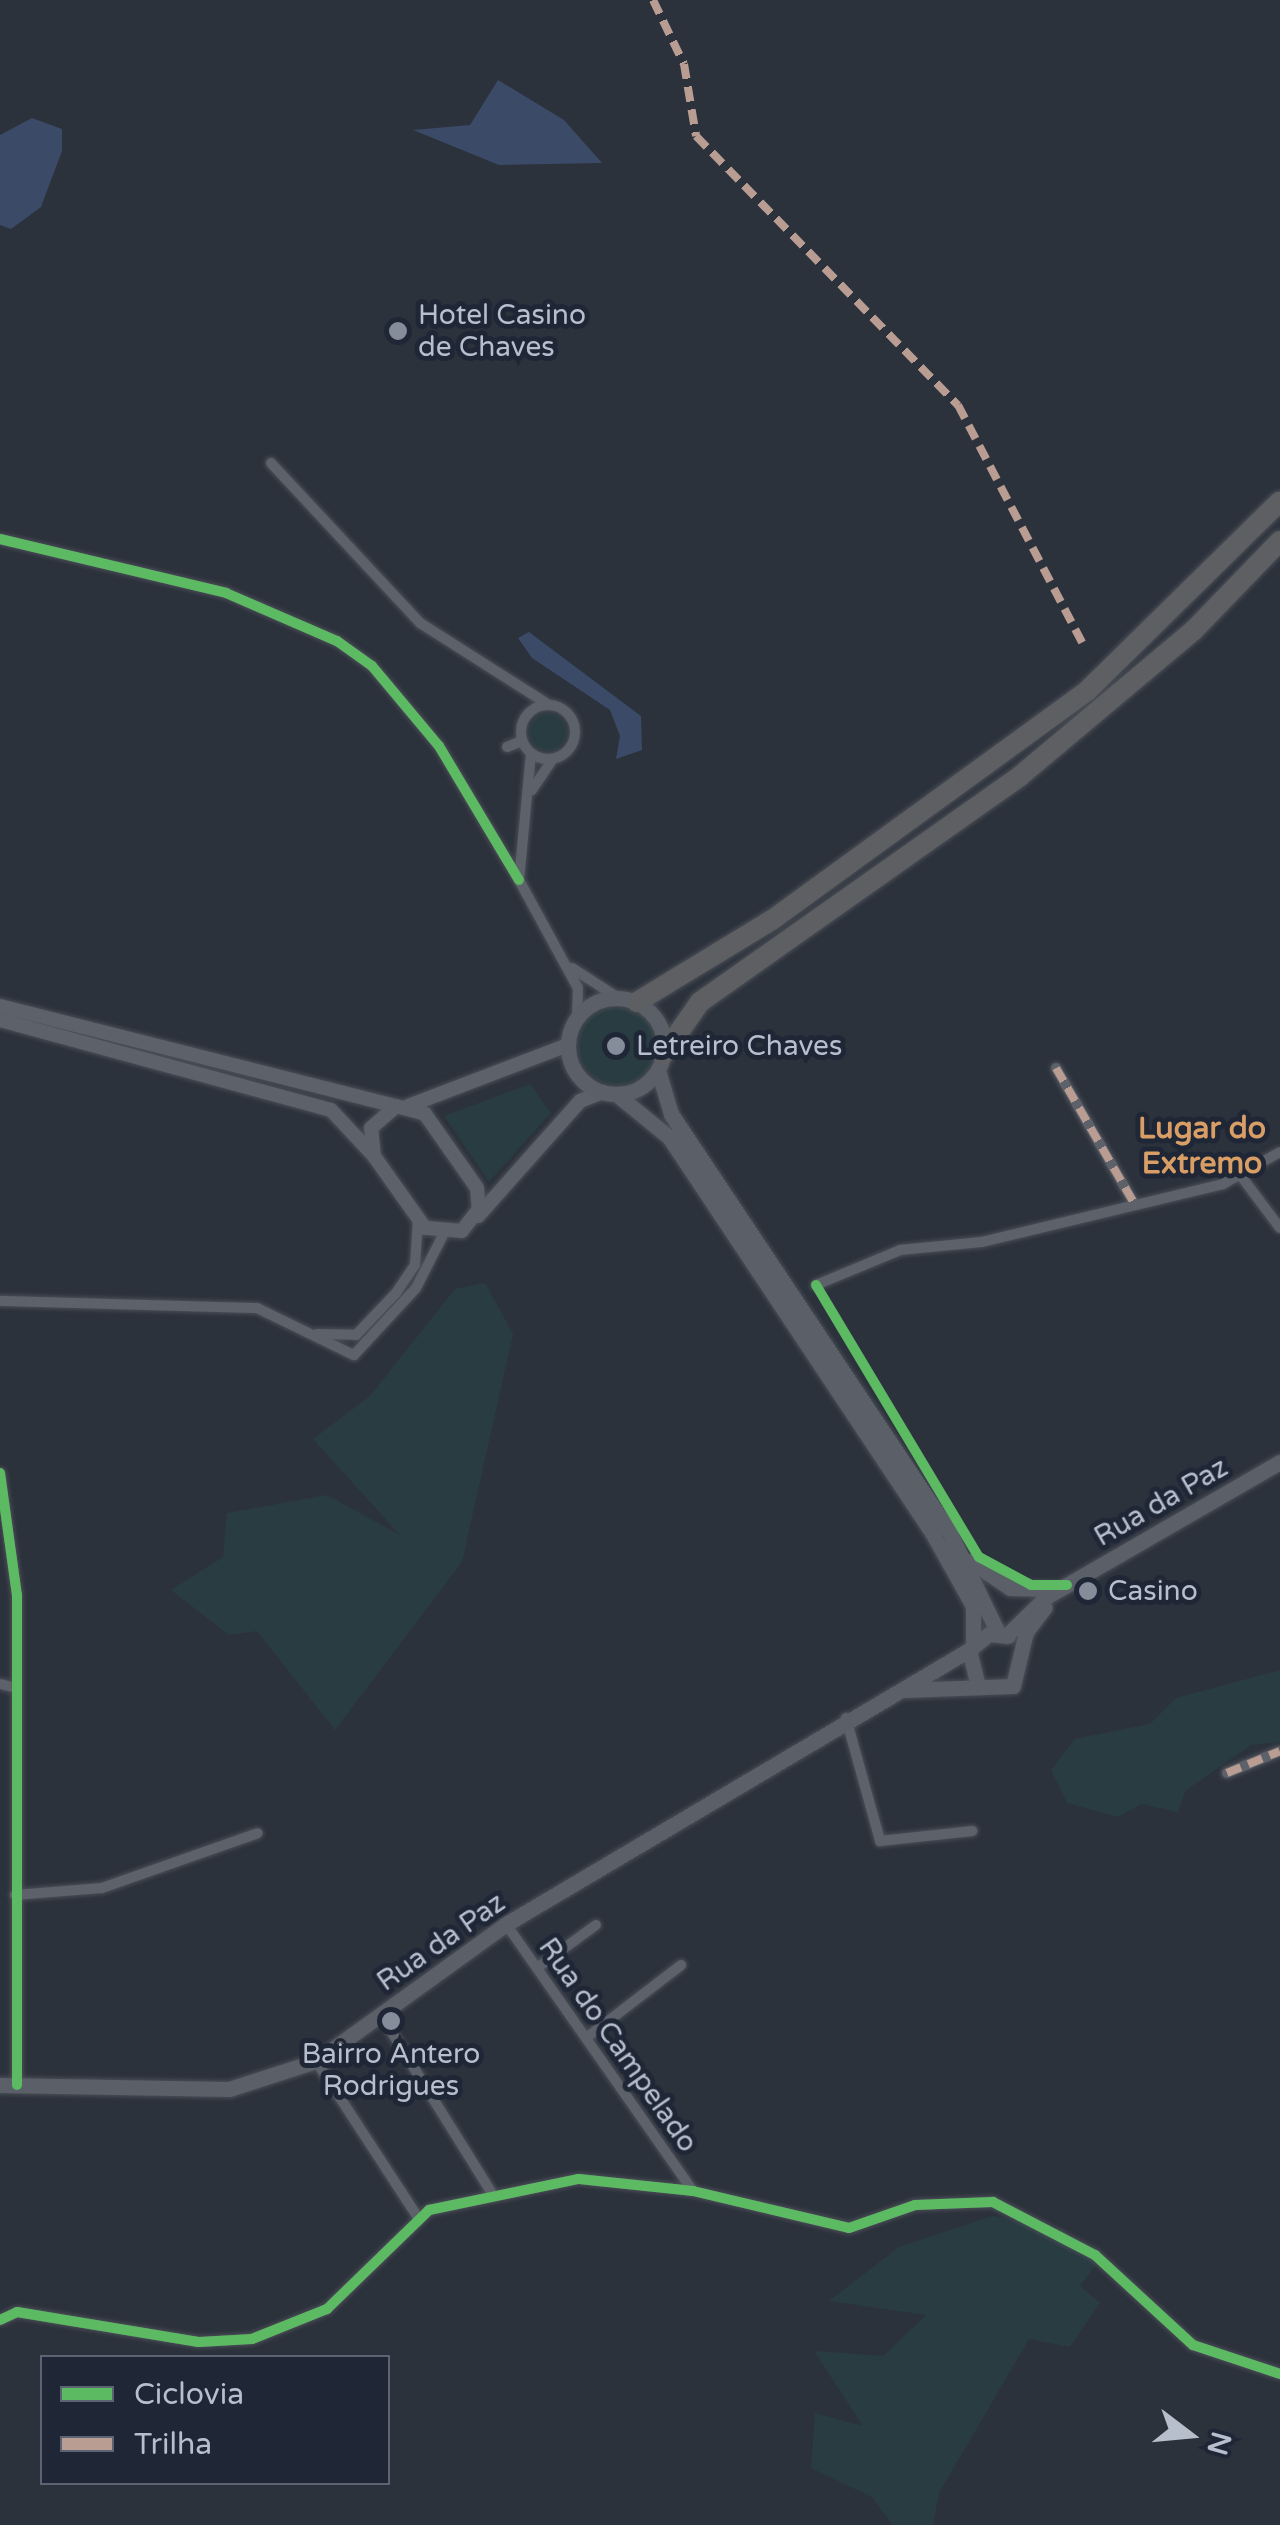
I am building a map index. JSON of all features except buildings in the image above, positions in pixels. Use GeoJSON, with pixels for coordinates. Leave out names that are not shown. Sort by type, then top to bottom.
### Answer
{"type":"FeatureCollection","features":[{"type":"Feature","properties":{"kind":"highway"},"geometry":{"type":"LineString","coordinates":[[627,1000],[772,920],[1088,690],[1280,501]]}},
{"type":"Feature","properties":{"kind":"highway"},"geometry":{"type":"LineString","coordinates":[[661,1063],[700,1002],[1020,776],[1193,630],[1280,541]]}},
{"type":"Feature","properties":{"kind":"main road"},"geometry":{"type":"LineString","coordinates":[[978,1686],[971,1647],[973,1606],[934,1536],[669,1137],[610,1093],[580,1078],[568,1045],[577,1018],[627,1000],[662,1029],[661,1063],[671,1114],[958,1548],[1002,1634],[1022,1649]]}},
{"type":"Feature","properties":{"kind":"main road"},"geometry":{"type":"LineString","coordinates":[[610,1093],[661,1063]]}},
{"type":"Feature","properties":{"kind":"main road","name":"Rua da Paz"},"geometry":{"type":"LineString","coordinates":[[1067,1586],[1280,1462]]}},
{"type":"Feature","properties":{"kind":"main road"},"geometry":{"type":"LineString","coordinates":[[958,1548],[1010,1588],[1067,1586]]}},
{"type":"Feature","properties":{"kind":"main road"},"geometry":{"type":"LineString","coordinates":[[873,1702],[1002,1634],[1067,1586]]}},
{"type":"Feature","properties":{"kind":"main road"},"geometry":{"type":"LineString","coordinates":[[873,1702],[924,1685],[1013,1686],[1033,1618],[1067,1586]]}},
{"type":"Feature","properties":{"kind":"main road","name":"Rua da Paz"},"geometry":{"type":"LineString","coordinates":[[8,2085],[229,2089],[316,2061],[506,1924],[873,1702]]}},
{"type":"Feature","properties":{"kind":"street"},"geometry":{"type":"LineString","coordinates":[[271,462],[420,623],[496,664],[521,690],[548,704],[574,727],[568,750],[553,759],[529,796]]}},
{"type":"Feature","properties":{"kind":"street"},"geometry":{"type":"LineString","coordinates":[[0,539],[252,601],[338,641],[372,666],[439,746],[519,880],[567,964],[577,1018]]}},
{"type":"Feature","properties":{"kind":"street"},"geometry":{"type":"LineString","coordinates":[[521,690],[522,741],[531,753],[553,759]]}},
{"type":"Feature","properties":{"kind":"street"},"geometry":{"type":"LineString","coordinates":[[522,722],[548,704]]}},
{"type":"Feature","properties":{"kind":"street"},"geometry":{"type":"LineString","coordinates":[[507,746],[522,741]]}},
{"type":"Feature","properties":{"kind":"street"},"geometry":{"type":"LineString","coordinates":[[519,880],[531,753]]}},
{"type":"Feature","properties":{"kind":"street"},"geometry":{"type":"LineString","coordinates":[[567,964],[627,1000]]}},
{"type":"Feature","properties":{"kind":"street"},"geometry":{"type":"LineString","coordinates":[[0,1006],[426,1114],[477,1188],[475,1220]]}},
{"type":"Feature","properties":{"kind":"street"},"geometry":{"type":"LineString","coordinates":[[0,1020],[331,1110],[374,1156],[418,1219],[443,1235]]}},
{"type":"Feature","properties":{"kind":"street"},"geometry":{"type":"LineString","coordinates":[[374,1156],[372,1128],[402,1106],[568,1045]]}},
{"type":"Feature","properties":{"kind":"street"},"geometry":{"type":"LineString","coordinates":[[1056,1068],[1135,1204]]}},
{"type":"Feature","properties":{"kind":"street"},"geometry":{"type":"LineString","coordinates":[[0,1301],[257,1308],[316,1334],[334,1352],[362,1352],[416,1288],[443,1235],[475,1220],[580,1100],[610,1093]]}},
{"type":"Feature","properties":{"kind":"street"},"geometry":{"type":"LineString","coordinates":[[816,1285],[900,1250],[982,1242],[1240,1176],[1280,1152]]}},
{"type":"Feature","properties":{"kind":"street"},"geometry":{"type":"LineString","coordinates":[[1240,1176],[1280,1228]]}},
{"type":"Feature","properties":{"kind":"street"},"geometry":{"type":"LineString","coordinates":[[316,1334],[356,1334],[399,1290],[415,1265],[418,1219]]}},
{"type":"Feature","properties":{"kind":"street"},"geometry":{"type":"LineString","coordinates":[[0,1474],[16,1560],[15,1895],[8,2085]]}},
{"type":"Feature","properties":{"kind":"street"},"geometry":{"type":"LineString","coordinates":[[0,1684],[16,1688]]}},
{"type":"Feature","properties":{"kind":"street"},"geometry":{"type":"LineString","coordinates":[[846,1718],[880,1841],[972,1832]]}},
{"type":"Feature","properties":{"kind":"street"},"geometry":{"type":"LineString","coordinates":[[1227,1772],[1280,1752]]}},
{"type":"Feature","properties":{"kind":"street"},"geometry":{"type":"LineString","coordinates":[[0,1759],[14,1761]]}},
{"type":"Feature","properties":{"kind":"street"},"geometry":{"type":"LineString","coordinates":[[15,1895],[102,1888],[258,1833]]}},
{"type":"Feature","properties":{"kind":"street","name":"Rua do Campelado"},"geometry":{"type":"LineString","coordinates":[[506,1924],[693,2191]]}},
{"type":"Feature","properties":{"kind":"street"},"geometry":{"type":"LineString","coordinates":[[536,1968],[596,1925]]}},
{"type":"Feature","properties":{"kind":"street"},"geometry":{"type":"LineString","coordinates":[[586,2038],[681,1965]]}},
{"type":"Feature","properties":{"kind":"street"},"geometry":{"type":"LineString","coordinates":[[381,2015],[491,2192]]}},
{"type":"Feature","properties":{"kind":"street"},"geometry":{"type":"LineString","coordinates":[[316,2061],[417,2216]]}},
{"type":"Feature","properties":{"kind":"street"},"geometry":{"type":"LineString","coordinates":[[0,2320],[17,2312],[200,2342],[252,2339],[327,2309],[417,2216],[491,2192],[579,2179],[693,2191],[849,2228],[915,2205],[993,2202],[1095,2255],[1193,2345],[1280,2374]]}},
{"type":"Feature","properties":{"kind":"shaded area"},"geometry":{"type":"Polygon","coordinates":[[[548,713],[562,718],[567,732],[562,746],[548,751],[534,746],[529,732],[534,718],[548,713]]]}},
{"type":"Feature","properties":{"kind":"shaded area"},"geometry":{"type":"Polygon","coordinates":[[[617,1007],[632,1010],[644,1019],[653,1031],[653,1061],[644,1073],[632,1082],[617,1085],[602,1082],[590,1073],[581,1061],[578,1046],[581,1031],[590,1019],[602,1010],[617,1007]]]}},
{"type":"Feature","properties":{"kind":"shaded area"},"geometry":{"type":"Polygon","coordinates":[[[530,1084],[551,1113],[489,1182],[444,1116],[530,1084]]]}},
{"type":"Feature","properties":{"kind":"shaded area"},"geometry":{"type":"Polygon","coordinates":[[[485,1283],[513,1334],[462,1562],[335,1730],[257,1631],[229,1635],[171,1590],[223,1557],[227,1513],[327,1495],[400,1535],[313,1439],[370,1396],[455,1289],[485,1283]]]}},
{"type":"Feature","properties":{"kind":"shaded area"},"geometry":{"type":"Polygon","coordinates":[[[1280,1670],[1280,1742],[1251,1745],[1185,1791],[1178,1812],[1141,1804],[1118,1817],[1067,1803],[1051,1770],[1075,1739],[1150,1724],[1176,1698],[1280,1670]]]}},
{"type":"Feature","properties":{"kind":"shaded area"},"geometry":{"type":"Polygon","coordinates":[[[993,2216],[1063,2229],[1096,2265],[1080,2286],[1100,2303],[1070,2347],[1029,2339],[939,2493],[933,2525],[893,2525],[872,2497],[811,2468],[815,2413],[863,2426],[814,2351],[883,2356],[926,2315],[829,2301],[899,2247],[993,2216]]]}},
{"type":"Feature","properties":{"kind":"water"},"geometry":{"type":"Polygon","coordinates":[[[498,80],[564,120],[602,163],[499,165],[413,130],[470,125],[498,80]]]}},
{"type":"Feature","properties":{"kind":"water"},"geometry":{"type":"Polygon","coordinates":[[[32,118],[62,129],[62,151],[41,207],[11,229],[0,225],[0,135],[32,118]]]}},
{"type":"Feature","properties":{"kind":"water"},"geometry":{"type":"Polygon","coordinates":[[[529,632],[641,716],[642,750],[616,759],[620,736],[610,710],[532,658],[518,638],[529,632]]]}},
{"type":"Feature","properties":{"kind":"marked path"},"geometry":{"type":"LineString","coordinates":[[653,0],[684,64],[696,136],[958,405],[1084,646]]}},
{"type":"Feature","properties":{"kind":"marked path"},"geometry":{"type":"LineString","coordinates":[[1056,1068],[1135,1205]]}},
{"type":"Feature","properties":{"kind":"marked path"},"geometry":{"type":"LineString","coordinates":[[1227,1773],[1280,1751]]}},
{"type":"Feature","properties":{"kind":"cycle path"},"geometry":{"type":"LineString","coordinates":[[0,539],[226,593],[337,641],[372,666],[439,746],[519,880]]}},
{"type":"Feature","properties":{"kind":"cycle path"},"geometry":{"type":"LineString","coordinates":[[816,1285],[979,1557],[1031,1585],[1067,1585]]}},
{"type":"Feature","properties":{"kind":"cycle path"},"geometry":{"type":"LineString","coordinates":[[0,1473],[17,1595],[17,2085]]}},
{"type":"Feature","properties":{"kind":"cycle path"},"geometry":{"type":"LineString","coordinates":[[0,2320],[17,2312],[199,2342],[252,2339],[327,2309],[429,2210],[579,2179],[693,2191],[849,2228],[915,2205],[993,2202],[1095,2255],[1193,2345],[1280,2374]]}},
{"type":"Feature","properties":{"kind":"place","name":"Hotel Casino de Chaves"},"geometry":{"type":"Point","coordinates":[398,331]}},
{"type":"Feature","properties":{"kind":"place","name":"Letreiro Chaves"},"geometry":{"type":"Point","coordinates":[616,1046]}},
{"type":"Feature","properties":{"kind":"place","name":"Casino"},"geometry":{"type":"Point","coordinates":[1088,1591]}},
{"type":"Feature","properties":{"kind":"place","name":"Bairro Antero Rodrigues"},"geometry":{"type":"Point","coordinates":[391,2021]}},
{"type":"Feature","properties":{"kind":"district","name":"Lugar do Extremo"},"geometry":{"type":"Point","coordinates":[1202,1146]}}]}
